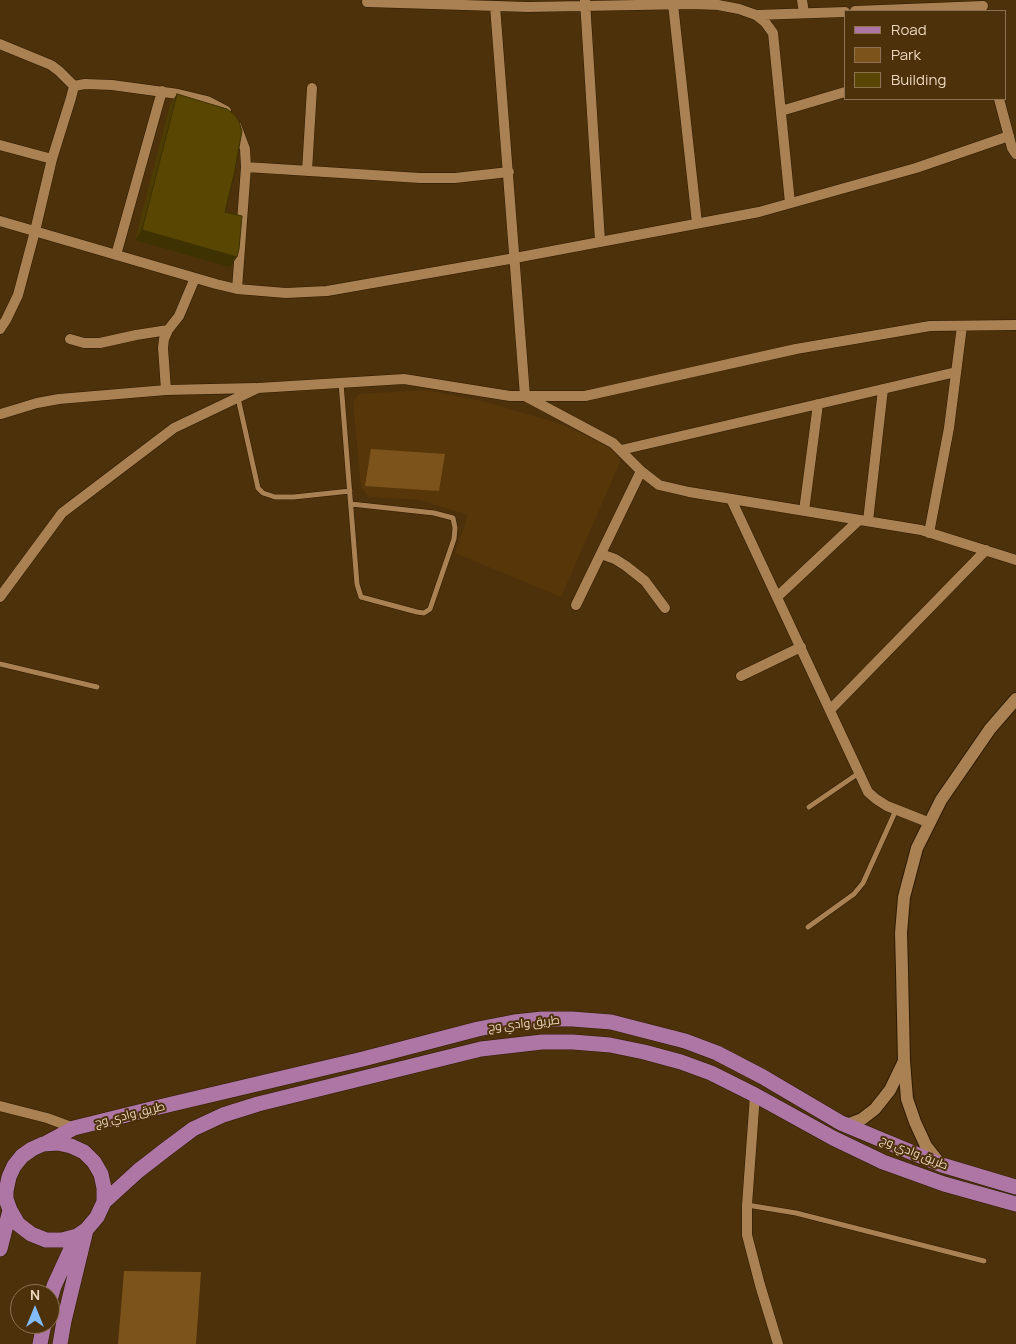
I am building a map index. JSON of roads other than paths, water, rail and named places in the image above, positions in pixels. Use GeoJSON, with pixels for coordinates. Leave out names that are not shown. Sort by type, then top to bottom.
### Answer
{"type":"FeatureCollection","features":[{"type":"Feature","properties":{"kind":"main road","name":"طريق وادي وج"},"geometry":{"type":"LineString","coordinates":[[43,1144],[74,1128],[363,1059],[478,1029],[514,1022],[572,1019],[611,1022],[684,1041],[717,1053],[763,1077],[841,1123],[942,1165],[1016,1187]]}},
{"type":"Feature","properties":{"kind":"main road","name":"طريق وادي وج"},"geometry":{"type":"LineString","coordinates":[[104,1202],[138,1171],[193,1129],[223,1116],[276,1100],[481,1049],[542,1042],[573,1042],[610,1045],[681,1062],[711,1073],[833,1138],[883,1162],[944,1184],[1016,1204]]}},
{"type":"Feature","properties":{"kind":"main road"},"geometry":{"type":"LineString","coordinates":[[0,1249],[4,1192],[14,1166],[22,1156],[43,1144],[58,1143],[84,1152],[94,1162],[101,1174],[104,1202],[97,1217],[82,1233],[55,1284]]}},
{"type":"Feature","properties":{"kind":"main road"},"geometry":{"type":"LineString","coordinates":[[4,1192],[18,1224],[31,1234],[46,1240],[62,1240],[82,1233]]}},
{"type":"Feature","properties":{"kind":"main road"},"geometry":{"type":"LineString","coordinates":[[60,1344],[82,1233]]}},
{"type":"Feature","properties":{"kind":"street"},"geometry":{"type":"LineString","coordinates":[[802,0],[804,13]]}},
{"type":"Feature","properties":{"kind":"street"},"geometry":{"type":"LineString","coordinates":[[367,2],[528,7],[584,3],[718,5],[756,15],[765,22],[772,32],[790,203]]}},
{"type":"Feature","properties":{"kind":"street"},"geometry":{"type":"LineString","coordinates":[[584,3],[600,241]]}},
{"type":"Feature","properties":{"kind":"street"},"geometry":{"type":"LineString","coordinates":[[673,4],[696,223]]}},
{"type":"Feature","properties":{"kind":"street"},"geometry":{"type":"LineString","coordinates":[[495,6],[526,396]]}},
{"type":"Feature","properties":{"kind":"street"},"geometry":{"type":"LineString","coordinates":[[868,10],[905,7],[983,6]]}},
{"type":"Feature","properties":{"kind":"street"},"geometry":{"type":"LineString","coordinates":[[756,15],[844,12]]}},
{"type":"Feature","properties":{"kind":"street"},"geometry":{"type":"LineString","coordinates":[[0,44],[51,66],[74,86]]}},
{"type":"Feature","properties":{"kind":"street"},"geometry":{"type":"LineString","coordinates":[[74,86],[85,84],[112,85],[162,91],[207,101],[225,110],[238,128],[245,149],[246,167],[237,290]]}},
{"type":"Feature","properties":{"kind":"street"},"geometry":{"type":"LineString","coordinates":[[2,323],[18,295],[36,231],[52,159],[74,86]]}},
{"type":"Feature","properties":{"kind":"street"},"geometry":{"type":"LineString","coordinates":[[307,171],[312,88]]}},
{"type":"Feature","properties":{"kind":"street"},"geometry":{"type":"LineString","coordinates":[[116,255],[162,91]]}},
{"type":"Feature","properties":{"kind":"street"},"geometry":{"type":"LineString","coordinates":[[781,111],[844,92]]}},
{"type":"Feature","properties":{"kind":"street"},"geometry":{"type":"LineString","coordinates":[[999,100],[1012,148],[1016,154]]}},
{"type":"Feature","properties":{"kind":"street"},"geometry":{"type":"LineString","coordinates":[[0,221],[237,290],[286,293],[327,291],[759,212],[916,168],[1009,136]]}},
{"type":"Feature","properties":{"kind":"street"},"geometry":{"type":"LineString","coordinates":[[0,145],[52,159]]}},
{"type":"Feature","properties":{"kind":"street"},"geometry":{"type":"LineString","coordinates":[[246,167],[420,178],[455,178],[509,172]]}},
{"type":"Feature","properties":{"kind":"street"},"geometry":{"type":"LineString","coordinates":[[166,390],[164,339],[168,330],[179,316],[195,278]]}},
{"type":"Feature","properties":{"kind":"street"},"geometry":{"type":"LineString","coordinates":[[1,414],[37,403],[59,399],[166,390],[258,388],[404,379],[510,396],[585,396],[796,349],[930,326],[1016,326]]}},
{"type":"Feature","properties":{"kind":"street"},"geometry":{"type":"LineString","coordinates":[[929,533],[949,428],[962,326]]}},
{"type":"Feature","properties":{"kind":"street"},"geometry":{"type":"LineString","coordinates":[[70,339],[84,343],[100,343],[168,330]]}},
{"type":"Feature","properties":{"kind":"street"},"geometry":{"type":"LineString","coordinates":[[621,450],[956,372]]}},
{"type":"Feature","properties":{"kind":"street"},"geometry":{"type":"LineString","coordinates":[[0,597],[62,513],[174,428],[258,388]]}},
{"type":"Feature","properties":{"kind":"street"},"geometry":{"type":"LineString","coordinates":[[777,597],[863,521],[883,389]]}},
{"type":"Feature","properties":{"kind":"street"},"geometry":{"type":"LineString","coordinates":[[526,396],[613,443],[641,470],[659,484],[689,492],[920,530],[1016,560]]}},
{"type":"Feature","properties":{"kind":"street"},"geometry":{"type":"LineString","coordinates":[[804,511],[818,404]]}},
{"type":"Feature","properties":{"kind":"street"},"geometry":{"type":"LineString","coordinates":[[576,605],[641,470]]}},
{"type":"Feature","properties":{"kind":"street"},"geometry":{"type":"LineString","coordinates":[[731,499],[868,792],[887,806],[930,822]]}},
{"type":"Feature","properties":{"kind":"street"},"geometry":{"type":"LineString","coordinates":[[830,710],[986,550]]}},
{"type":"Feature","properties":{"kind":"street"},"geometry":{"type":"LineString","coordinates":[[601,554],[615,559],[644,581],[664,608]]}},
{"type":"Feature","properties":{"kind":"street"},"geometry":{"type":"LineString","coordinates":[[740,676],[801,647]]}},
{"type":"Feature","properties":{"kind":"street"},"geometry":{"type":"LineString","coordinates":[[942,1165],[926,1146],[907,1099],[904,1061],[902,943],[904,897],[917,848],[941,800],[990,728],[1016,699]]}},
{"type":"Feature","properties":{"kind":"street"},"geometry":{"type":"LineString","coordinates":[[841,1123],[849,1124],[862,1119],[875,1109],[890,1090],[904,1061]]}},
{"type":"Feature","properties":{"kind":"street"},"geometry":{"type":"LineString","coordinates":[[755,1095],[748,1235],[760,1285],[778,1344]]}},
{"type":"Feature","properties":{"kind":"street"},"geometry":{"type":"LineString","coordinates":[[0,1106],[47,1118],[74,1128]]}},
{"type":"Feature","properties":{"kind":"lane"},"geometry":{"type":"LineString","coordinates":[[340,383],[357,584],[361,597],[417,612],[424,613],[430,609],[454,539],[455,528],[453,518],[434,513],[351,504]]}},
{"type":"Feature","properties":{"kind":"lane"},"geometry":{"type":"LineString","coordinates":[[238,398],[258,488],[264,493],[275,497],[294,497],[350,491]]}},
{"type":"Feature","properties":{"kind":"lane"},"geometry":{"type":"LineString","coordinates":[[0,664],[97,687]]}},
{"type":"Feature","properties":{"kind":"lane"},"geometry":{"type":"LineString","coordinates":[[809,807],[859,772]]}},
{"type":"Feature","properties":{"kind":"lane"},"geometry":{"type":"LineString","coordinates":[[808,927],[854,894],[863,883],[896,809]]}},
{"type":"Feature","properties":{"kind":"lane"},"geometry":{"type":"LineString","coordinates":[[748,1205],[796,1213],[984,1261]]}}]}
